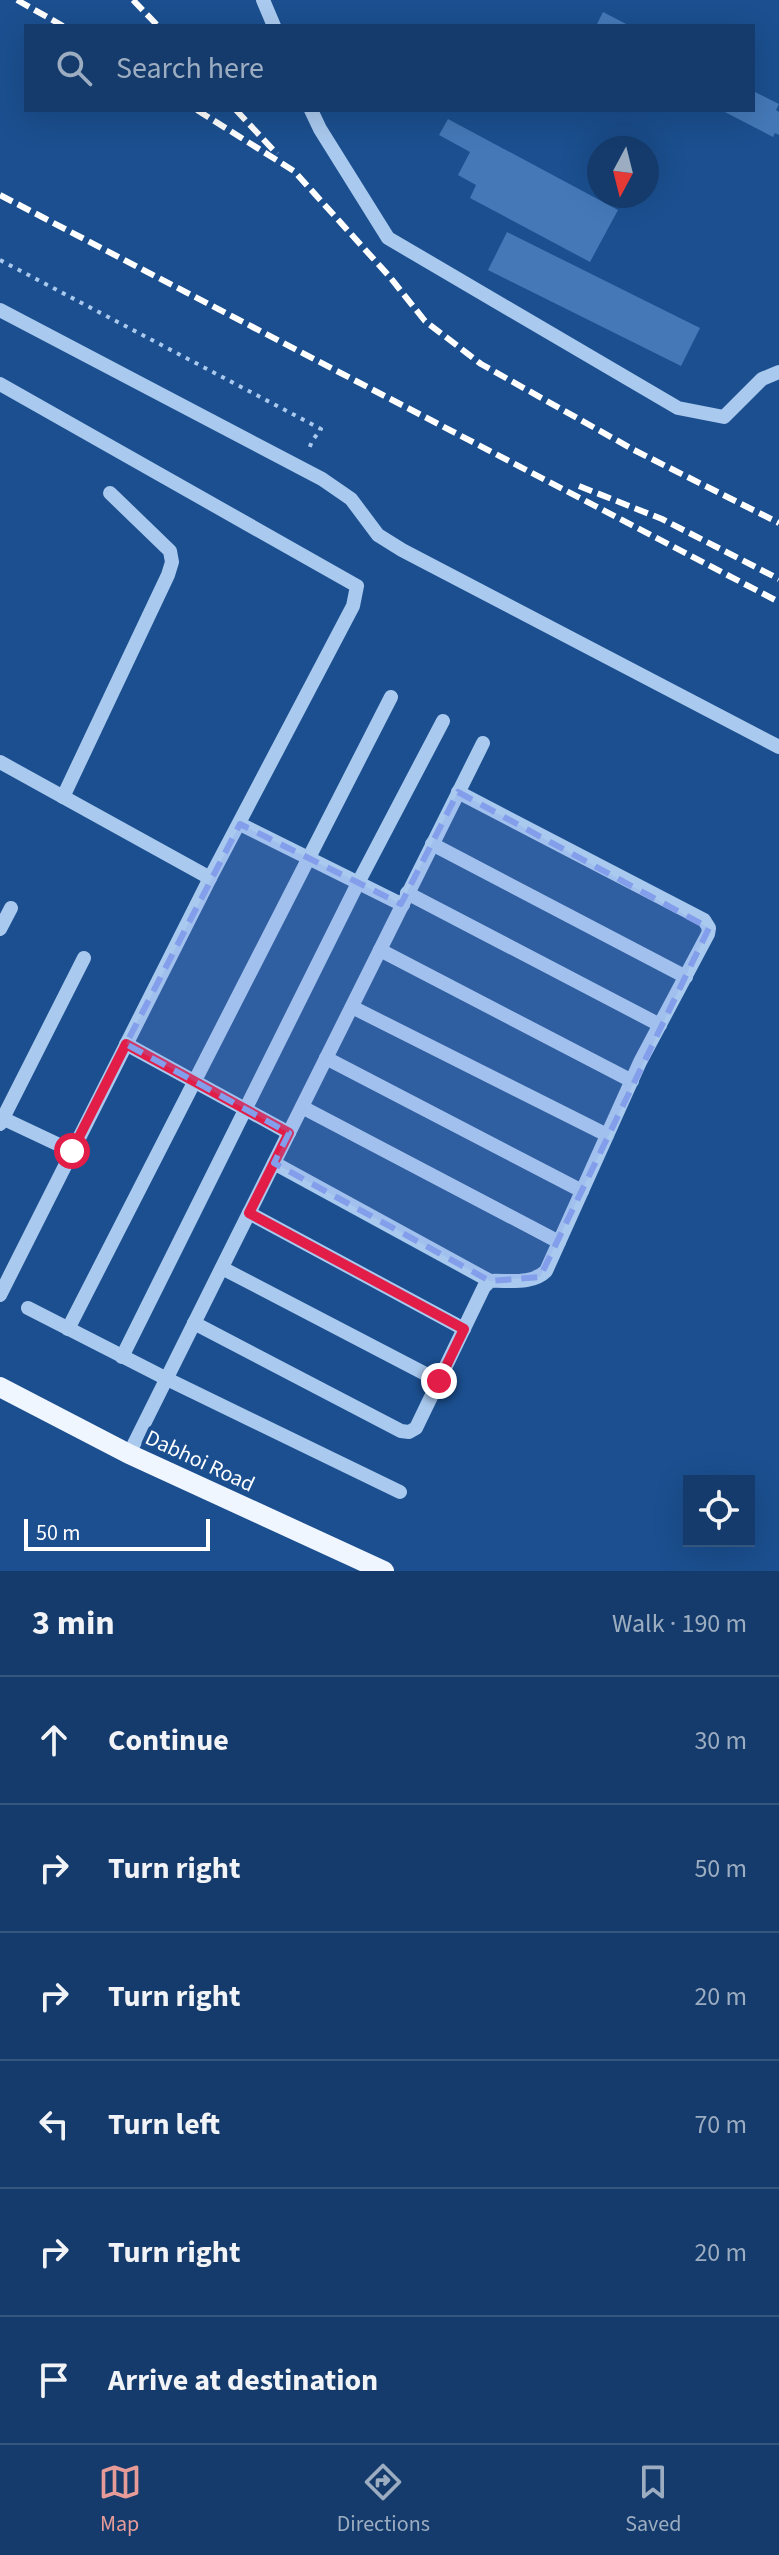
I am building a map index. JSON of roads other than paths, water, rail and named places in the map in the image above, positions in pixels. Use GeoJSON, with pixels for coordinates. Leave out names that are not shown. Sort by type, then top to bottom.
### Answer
{"type":"FeatureCollection","features":[{"type":"Feature","properties":{"kind":"main road","name":"Dabhoi Road"},"geometry":{"type":"LineString","coordinates":[[0,1387],[129,1454],[384,1571]]}},
{"type":"Feature","properties":{"kind":"street"},"geometry":{"type":"LineString","coordinates":[[263,0],[273,24]]}},
{"type":"Feature","properties":{"kind":"street"},"geometry":{"type":"LineString","coordinates":[[312,112],[388,238],[678,408],[724,417],[762,379],[779,372]]}},
{"type":"Feature","properties":{"kind":"street"},"geometry":{"type":"LineString","coordinates":[[0,310],[322,479],[351,499],[378,535],[402,550],[779,747]]}},
{"type":"Feature","properties":{"kind":"street"},"geometry":{"type":"LineString","coordinates":[[0,384],[357,586],[353,606],[210,878],[0,1295]]}},
{"type":"Feature","properties":{"kind":"street"},"geometry":{"type":"LineString","coordinates":[[63,797],[172,562],[170,551],[110,493]]}},
{"type":"Feature","properties":{"kind":"street"},"geometry":{"type":"LineString","coordinates":[[68,1329],[391,697]]}},
{"type":"Feature","properties":{"kind":"street"},"geometry":{"type":"LineString","coordinates":[[122,1357],[358,883],[443,721]]}},
{"type":"Feature","properties":{"kind":"street"},"geometry":{"type":"LineString","coordinates":[[129,1454],[483,743]]}},
{"type":"Feature","properties":{"kind":"street"},"geometry":{"type":"LineString","coordinates":[[0,762],[210,878]]}},
{"type":"Feature","properties":{"kind":"street"},"geometry":{"type":"LineString","coordinates":[[274,1163],[490,1281],[526,1280],[540,1277],[546,1271],[632,1081],[709,928],[704,920],[458,792]]}},
{"type":"Feature","properties":{"kind":"street"},"geometry":{"type":"LineString","coordinates":[[240,824],[358,883],[405,899],[660,1025]]}},
{"type":"Feature","properties":{"kind":"street"},"geometry":{"type":"LineString","coordinates":[[432,844],[686,977]]}},
{"type":"Feature","properties":{"kind":"street"},"geometry":{"type":"LineString","coordinates":[[0,929],[11,908]]}},
{"type":"Feature","properties":{"kind":"street"},"geometry":{"type":"LineString","coordinates":[[380,950],[632,1081]]}},
{"type":"Feature","properties":{"kind":"street"},"geometry":{"type":"LineString","coordinates":[[72,1151],[1,1120],[84,958]]}},
{"type":"Feature","properties":{"kind":"street"},"geometry":{"type":"LineString","coordinates":[[352,1007],[607,1135]]}},
{"type":"Feature","properties":{"kind":"street"},"geometry":{"type":"LineString","coordinates":[[126,1044],[289,1133]]}},
{"type":"Feature","properties":{"kind":"street"},"geometry":{"type":"LineString","coordinates":[[326,1058],[582,1191]]}},
{"type":"Feature","properties":{"kind":"street"},"geometry":{"type":"LineString","coordinates":[[302,1107],[559,1242]]}},
{"type":"Feature","properties":{"kind":"street"},"geometry":{"type":"LineString","coordinates":[[249,1213],[464,1329]]}},
{"type":"Feature","properties":{"kind":"street"},"geometry":{"type":"LineString","coordinates":[[222,1268],[439,1381]]}},
{"type":"Feature","properties":{"kind":"street"},"geometry":{"type":"LineString","coordinates":[[194,1323],[401,1431],[409,1432],[416,1428],[484,1287],[490,1281]]}},
{"type":"Feature","properties":{"kind":"street"},"geometry":{"type":"LineString","coordinates":[[28,1308],[400,1492]]}},
{"type":"Feature","properties":{"kind":"railway"},"geometry":{"type":"LineString","coordinates":[[17,0],[59,24]]}},
{"type":"Feature","properties":{"kind":"railway"},"geometry":{"type":"LineString","coordinates":[[133,0],[156,24]]}},
{"type":"Feature","properties":{"kind":"railway"},"geometry":{"type":"LineString","coordinates":[[200,112],[294,171],[389,276],[425,321],[481,364],[634,450],[779,523]]}},
{"type":"Feature","properties":{"kind":"railway"},"geometry":{"type":"LineString","coordinates":[[238,112],[277,154]]}},
{"type":"Feature","properties":{"kind":"railway"},"geometry":{"type":"LineString","coordinates":[[0,195],[779,602]]}},
{"type":"Feature","properties":{"kind":"railway"},"geometry":{"type":"LineString","coordinates":[[579,486],[662,519],[779,579]]}}]}
